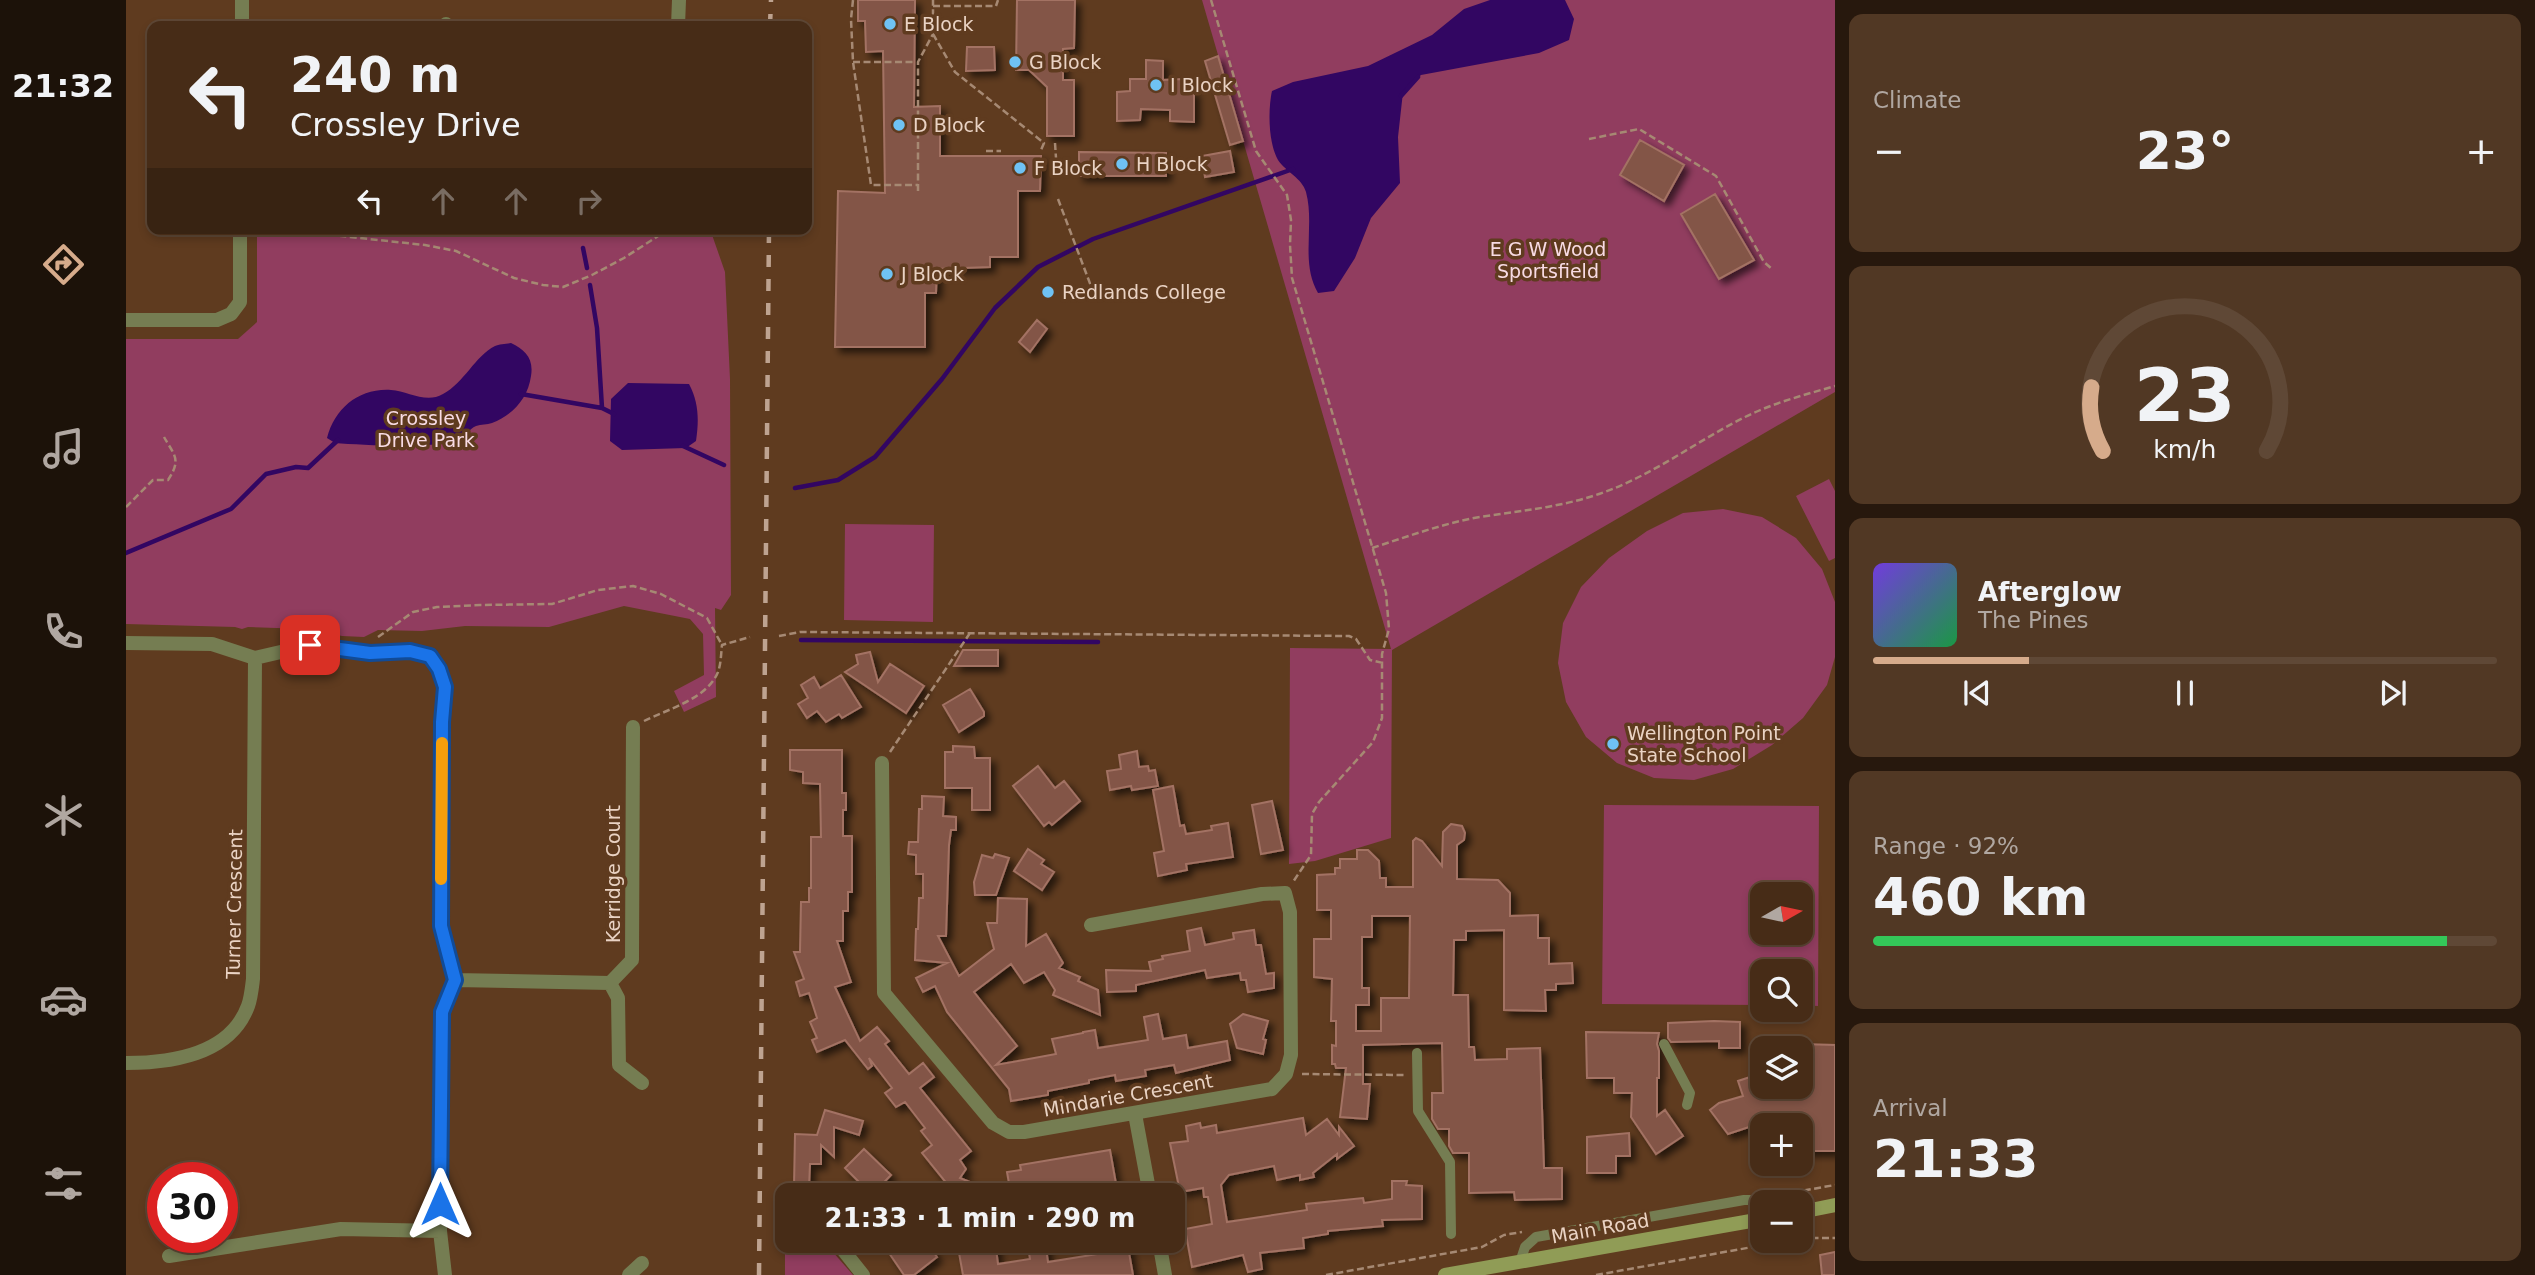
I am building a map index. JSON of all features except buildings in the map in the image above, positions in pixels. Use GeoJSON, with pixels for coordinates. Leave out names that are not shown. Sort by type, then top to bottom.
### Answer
{"type":"FeatureCollection","features":[{"type":"Feature","properties":{"kind":"main road"},"geometry":{"type":"LineString","coordinates":[[1813,1210],[1835,1205]]}},
{"type":"Feature","properties":{"kind":"main road","name":"Main Road"},"geometry":{"type":"LineString","coordinates":[[1445,1275],[1482,1272],[1520,1262],[1750,1221]]}},
{"type":"Feature","properties":{"kind":"street"},"geometry":{"type":"LineString","coordinates":[[242,0],[242,21]]}},
{"type":"Feature","properties":{"kind":"street"},"geometry":{"type":"LineString","coordinates":[[678,21],[679,0]]}},
{"type":"Feature","properties":{"kind":"street"},"geometry":{"type":"LineString","coordinates":[[126,320],[217,320],[231,314],[240,302],[240,235]]}},
{"type":"Feature","properties":{"kind":"street"},"geometry":{"type":"LineString","coordinates":[[126,643],[212,644],[255,658],[310,645],[370,653],[410,651],[430,656],[439,669],[445,687],[442,722],[441,926],[455,980],[442,1012],[440,1231],[445,1275]]}},
{"type":"Feature","properties":{"kind":"street","name":"Turner Crescent"},"geometry":{"type":"LineString","coordinates":[[126,1063],[148,1063],[200,1054],[233,1032],[248,1006],[253,979],[255,658]]}},
{"type":"Feature","properties":{"kind":"street","name":"Kerridge Court"},"geometry":{"type":"LineString","coordinates":[[610,983],[632,960],[633,727]]}},
{"type":"Feature","properties":{"kind":"street","name":"Mindarie Crescent"},"geometry":{"type":"LineString","coordinates":[[882,763],[884,993],[993,1123],[1009,1132],[1024,1132],[1136,1114],[1272,1089],[1286,1074]]}},
{"type":"Feature","properties":{"kind":"street"},"geometry":{"type":"LineString","coordinates":[[1091,925],[1262,894],[1285,894],[1290,912],[1291,1055],[1286,1074]]}},
{"type":"Feature","properties":{"kind":"street"},"geometry":{"type":"LineString","coordinates":[[455,980],[610,983],[618,998],[619,1065],[642,1083]]}},
{"type":"Feature","properties":{"kind":"street"},"geometry":{"type":"LineString","coordinates":[[1136,1114],[1148,1183]]}},
{"type":"Feature","properties":{"kind":"street"},"geometry":{"type":"LineString","coordinates":[[169,1256],[341,1228],[440,1231]]}},
{"type":"Feature","properties":{"kind":"street"},"geometry":{"type":"LineString","coordinates":[[846,1253],[863,1275]]}},
{"type":"Feature","properties":{"kind":"street"},"geometry":{"type":"LineString","coordinates":[[1161,1253],[1165,1275]]}},
{"type":"Feature","properties":{"kind":"street"},"geometry":{"type":"LineString","coordinates":[[629,1275],[642,1264]]}},
{"type":"Feature","properties":{"kind":"lane"},"geometry":{"type":"LineString","coordinates":[[1664,1045],[1690,1093],[1687,1105]]}},
{"type":"Feature","properties":{"kind":"lane"},"geometry":{"type":"LineString","coordinates":[[1417,1053],[1418,1111],[1450,1162],[1451,1234]]}},
{"type":"Feature","properties":{"kind":"lane"},"geometry":{"type":"LineString","coordinates":[[1520,1262],[1525,1247],[1536,1237],[1750,1200]]}},
{"type":"Feature","properties":{"kind":"path"},"geometry":{"type":"LineString","coordinates":[[853,0],[853,62],[871,185],[918,185]]}},
{"type":"Feature","properties":{"kind":"path"},"geometry":{"type":"LineString","coordinates":[[918,191],[918,62],[933,34],[933,0]]}},
{"type":"Feature","properties":{"kind":"path"},"geometry":{"type":"LineString","coordinates":[[933,6],[996,6],[998,0]]}},
{"type":"Feature","properties":{"kind":"path"},"geometry":{"type":"LineString","coordinates":[[1211,0],[1256,151],[1287,195],[1291,220],[1292,278],[1386,593],[1389,629],[1382,654],[1382,718],[1373,742],[1319,802],[1312,814],[1311,855],[1285,894]]}},
{"type":"Feature","properties":{"kind":"path"},"geometry":{"type":"LineString","coordinates":[[933,34],[956,72],[1044,143],[1041,150]]}},
{"type":"Feature","properties":{"kind":"path"},"geometry":{"type":"LineString","coordinates":[[853,62],[918,62]]}},
{"type":"Feature","properties":{"kind":"path"},"geometry":{"type":"LineString","coordinates":[[1589,139],[1639,130],[1716,176],[1764,262],[1772,269]]}},
{"type":"Feature","properties":{"kind":"path"},"geometry":{"type":"LineString","coordinates":[[1055,143],[1056,158]]}},
{"type":"Feature","properties":{"kind":"path"},"geometry":{"type":"LineString","coordinates":[[986,151],[1001,151]]}},
{"type":"Feature","properties":{"kind":"path"},"geometry":{"type":"LineString","coordinates":[[1058,199],[1094,294]]}},
{"type":"Feature","properties":{"kind":"path"},"geometry":{"type":"LineString","coordinates":[[332,235],[456,251],[514,278],[563,287],[624,258],[660,235]]}},
{"type":"Feature","properties":{"kind":"path"},"geometry":{"type":"LineString","coordinates":[[1372,548],[1438,527],[1556,507],[1599,494],[1650,471],[1754,413],[1835,386]]}},
{"type":"Feature","properties":{"kind":"path"},"geometry":{"type":"LineString","coordinates":[[126,507],[153,480],[168,480],[176,468],[175,452],[164,437]]}},
{"type":"Feature","properties":{"kind":"path"},"geometry":{"type":"LineString","coordinates":[[376,639],[413,612],[469,605],[552,604],[598,590],[633,586],[661,594],[707,618],[722,645],[719,670],[704,692],[633,727]]}},
{"type":"Feature","properties":{"kind":"path"},"geometry":{"type":"LineString","coordinates":[[779,636],[800,632],[1349,636],[1356,639],[1370,660],[1383,663]]}},
{"type":"Feature","properties":{"kind":"path"},"geometry":{"type":"LineString","coordinates":[[882,763],[970,633]]}},
{"type":"Feature","properties":{"kind":"path"},"geometry":{"type":"LineString","coordinates":[[722,645],[750,637]]}},
{"type":"Feature","properties":{"kind":"path"},"geometry":{"type":"LineString","coordinates":[[1286,1074],[1417,1075]]}},
{"type":"Feature","properties":{"kind":"path"},"geometry":{"type":"LineString","coordinates":[[1813,1238],[1835,1238]]}},
{"type":"Feature","properties":{"kind":"path"},"geometry":{"type":"LineString","coordinates":[[1596,1275],[1750,1247]]}},
{"type":"Feature","properties":{"kind":"green space","name":"E G W Wood Sportsfield"},"geometry":{"type":"Polygon","coordinates":[[[1202,0],[1835,0],[1835,392],[1392,650],[1391,838],[1315,861],[1289,864],[1290,648],[1391,649],[1202,0]]]}},
{"type":"Feature","properties":{"kind":"green space","name":"Crossley Drive Park"},"geometry":{"type":"Polygon","coordinates":[[[257,235],[712,235],[725,272],[730,379],[731,595],[721,610],[715,608],[716,697],[684,712],[674,691],[704,675],[703,634],[690,619],[624,606],[549,627],[465,626],[422,631],[378,630],[364,637],[307,629],[126,624],[126,339],[238,339],[257,322],[257,235]]]}},
{"type":"Feature","properties":{"kind":"green space"},"geometry":{"type":"Polygon","coordinates":[[[1829,479],[1835,491],[1835,558],[1829,561],[1796,496],[1829,479]]]}},
{"type":"Feature","properties":{"kind":"green space"},"geometry":{"type":"Polygon","coordinates":[[[1723,509],[1762,517],[1796,538],[1822,569],[1835,602],[1835,657],[1827,685],[1803,718],[1772,745],[1733,769],[1694,780],[1654,778],[1617,763],[1586,737],[1566,702],[1558,663],[1563,623],[1581,587],[1609,558],[1647,531],[1683,513],[1723,509]]]}},
{"type":"Feature","properties":{"kind":"green space"},"geometry":{"type":"Polygon","coordinates":[[[845,524],[934,525],[933,622],[844,620],[845,524]]]}},
{"type":"Feature","properties":{"kind":"green space"},"geometry":{"type":"Polygon","coordinates":[[[1604,805],[1819,806],[1818,1006],[1813,1006],[1813,959],[1750,959],[1750,1005],[1602,1004],[1604,805]]]}},
{"type":"Feature","properties":{"kind":"green space"},"geometry":{"type":"Polygon","coordinates":[[[785,1253],[834,1253],[853,1275],[785,1275],[785,1253]]]}},
{"type":"Feature","properties":{"kind":"shaded area"},"geometry":{"type":"Polygon","coordinates":[[[1490,0],[1565,0],[1574,19],[1569,40],[1539,53],[1421,75],[1403,92],[1398,137],[1400,183],[1371,218],[1355,258],[1334,291],[1318,293],[1310,269],[1306,192],[1301,183],[1278,160],[1272,144],[1272,91],[1293,82],[1368,66],[1432,35],[1464,9],[1490,0]]]}},
{"type":"Feature","properties":{"kind":"shaded area"},"geometry":{"type":"Polygon","coordinates":[[[511,343],[530,359],[531,376],[523,398],[500,420],[476,426],[459,439],[434,445],[348,444],[335,443],[327,438],[342,409],[359,396],[379,390],[391,390],[437,397],[457,383],[488,350],[497,345],[511,343]]]}},
{"type":"Feature","properties":{"kind":"shaded area"},"geometry":{"type":"Polygon","coordinates":[[[628,383],[689,384],[697,412],[696,441],[686,448],[622,450],[610,441],[611,399],[628,383]]]}},
{"type":"Feature","properties":{"kind":"waterway"},"geometry":{"type":"LineString","coordinates":[[1401,96],[1418,77]]}},
{"type":"Feature","properties":{"kind":"waterway"},"geometry":{"type":"LineString","coordinates":[[795,488],[838,480],[875,457],[942,379],[995,308],[1038,267],[1093,239],[1293,169]]}},
{"type":"Feature","properties":{"kind":"waterway"},"geometry":{"type":"LineString","coordinates":[[583,248],[587,268]]}},
{"type":"Feature","properties":{"kind":"waterway"},"geometry":{"type":"LineString","coordinates":[[590,285],[597,328],[602,408]]}},
{"type":"Feature","properties":{"kind":"waterway"},"geometry":{"type":"LineString","coordinates":[[521,394],[602,408],[614,414]]}},
{"type":"Feature","properties":{"kind":"waterway"},"geometry":{"type":"LineString","coordinates":[[126,553],[231,509],[266,474],[296,467],[308,468],[338,440]]}},
{"type":"Feature","properties":{"kind":"waterway"},"geometry":{"type":"LineString","coordinates":[[683,446],[724,465]]}},
{"type":"Feature","properties":{"kind":"waterway"},"geometry":{"type":"LineString","coordinates":[[801,640],[1098,642]]}},
{"type":"Feature","properties":{"kind":"railway"},"geometry":{"type":"LineString","coordinates":[[770,21],[771,0]]}},
{"type":"Feature","properties":{"kind":"railway"},"geometry":{"type":"LineString","coordinates":[[759,1275],[769,235]]}},
{"type":"Feature","properties":{"kind":"slow traffic"},"geometry":{"type":"LineString","coordinates":[[441,879],[442,743]]}},
{"type":"Feature","properties":{"kind":"place","name":"E Block"},"geometry":{"type":"Point","coordinates":[890,24]}},
{"type":"Feature","properties":{"kind":"place","name":"G Block"},"geometry":{"type":"Point","coordinates":[1015,62]}},
{"type":"Feature","properties":{"kind":"place","name":"I Block"},"geometry":{"type":"Point","coordinates":[1156,85]}},
{"type":"Feature","properties":{"kind":"place","name":"D Block"},"geometry":{"type":"Point","coordinates":[899,125]}},
{"type":"Feature","properties":{"kind":"place","name":"H Block"},"geometry":{"type":"Point","coordinates":[1122,164]}},
{"type":"Feature","properties":{"kind":"place","name":"F Block"},"geometry":{"type":"Point","coordinates":[1020,168]}},
{"type":"Feature","properties":{"kind":"place","name":"J Block"},"geometry":{"type":"Point","coordinates":[887,274]}},
{"type":"Feature","properties":{"kind":"place","name":"Redlands College"},"geometry":{"type":"Point","coordinates":[1048,292]}},
{"type":"Feature","properties":{"kind":"place","name":"Wellington Point State School"},"geometry":{"type":"Point","coordinates":[1613,744]}},
{"type":"Feature","properties":{"kind":"route"},"geometry":{"type":"LineString","coordinates":[[310,645],[370,653],[410,651],[430,656],[439,669],[445,687],[442,722],[441,926],[455,980],[442,1012],[440,1204]]}}]}
